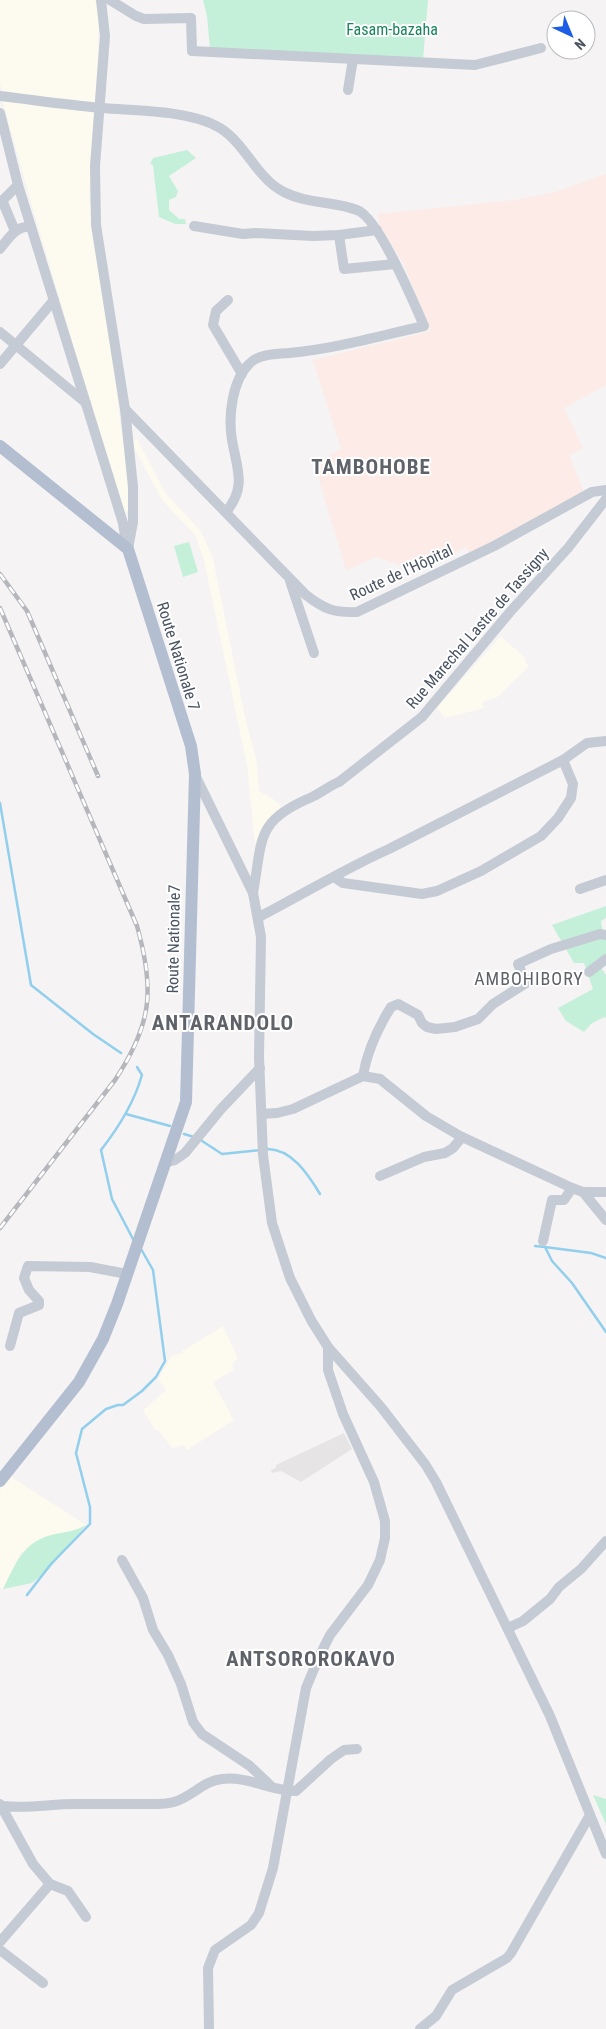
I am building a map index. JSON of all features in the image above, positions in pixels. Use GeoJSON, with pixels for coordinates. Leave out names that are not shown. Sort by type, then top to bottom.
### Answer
{"type":"FeatureCollection","features":[{"type":"Feature","properties":{"kind":"main road"},"geometry":{"type":"LineString","coordinates":[[0,446],[128,549]]}},
{"type":"Feature","properties":{"kind":"main road","name":"Route Nationale 7"},"geometry":{"type":"LineString","coordinates":[[128,549],[191,746],[195,774]]}},
{"type":"Feature","properties":{"kind":"main road","name":"Route Nationale7"},"geometry":{"type":"LineString","coordinates":[[166,1162],[186,1102],[195,774]]}},
{"type":"Feature","properties":{"kind":"main road"},"geometry":{"type":"LineString","coordinates":[[0,1481],[79,1382],[91,1363],[114,1312],[139,1235],[166,1162]]}},
{"type":"Feature","properties":{"kind":"street"},"geometry":{"type":"LineString","coordinates":[[101,0],[105,36],[95,166],[96,225],[125,409],[133,488],[133,522],[128,549]]}},
{"type":"Feature","properties":{"kind":"street"},"geometry":{"type":"LineString","coordinates":[[110,0],[144,19],[192,18],[192,51],[475,65],[541,48]]}},
{"type":"Feature","properties":{"kind":"street"},"geometry":{"type":"LineString","coordinates":[[348,90],[354,59]]}},
{"type":"Feature","properties":{"kind":"street"},"geometry":{"type":"LineString","coordinates":[[0,96],[100,108],[157,112],[206,120],[234,138],[270,183],[283,192],[302,199],[359,210],[369,217],[403,275],[424,326],[315,350],[267,355],[249,363],[237,385],[232,407],[232,439],[237,463],[238,494],[226,512]]}},
{"type":"Feature","properties":{"kind":"street"},"geometry":{"type":"LineString","coordinates":[[0,113],[18,185],[123,523],[128,549]]}},
{"type":"Feature","properties":{"kind":"street"},"geometry":{"type":"LineString","coordinates":[[15,231],[1,201],[18,185]]}},
{"type":"Feature","properties":{"kind":"street"},"geometry":{"type":"LineString","coordinates":[[0,249],[15,231],[28,226],[31,227]]}},
{"type":"Feature","properties":{"kind":"street"},"geometry":{"type":"LineString","coordinates":[[194,226],[243,234],[256,232],[313,236],[377,230]]}},
{"type":"Feature","properties":{"kind":"street"},"geometry":{"type":"LineString","coordinates":[[339,235],[344,268],[395,264]]}},
{"type":"Feature","properties":{"kind":"street"},"geometry":{"type":"LineString","coordinates":[[0,364],[54,300]]}},
{"type":"Feature","properties":{"kind":"street"},"geometry":{"type":"LineString","coordinates":[[228,300],[216,311],[213,325],[242,374]]}},
{"type":"Feature","properties":{"kind":"street"},"geometry":{"type":"LineString","coordinates":[[0,332],[86,404]]}},
{"type":"Feature","properties":{"kind":"street","name":"Route de l'Hôpital"},"geometry":{"type":"LineString","coordinates":[[125,409],[289,579],[320,606],[339,612],[357,612],[494,546],[592,492],[606,490]]}},
{"type":"Feature","properties":{"kind":"street","name":"Rue Marechal Lastre de Tassigny"},"geometry":{"type":"LineString","coordinates":[[253,893],[261,840],[271,822],[286,809],[325,791],[337,783],[422,717],[510,612],[568,548],[606,499]]}},
{"type":"Feature","properties":{"kind":"street"},"geometry":{"type":"LineString","coordinates":[[289,579],[314,653]]}},
{"type":"Feature","properties":{"kind":"street"},"geometry":{"type":"LineString","coordinates":[[259,917],[364,860],[563,760],[587,743],[606,741]]}},
{"type":"Feature","properties":{"kind":"street"},"geometry":{"type":"LineString","coordinates":[[334,877],[344,883],[422,894],[437,891],[481,871],[541,836],[558,818],[571,798],[573,784],[563,760]]}},
{"type":"Feature","properties":{"kind":"street"},"geometry":{"type":"LineString","coordinates":[[195,774],[253,893],[259,917],[261,937],[260,1068],[263,1149],[272,1223],[290,1278],[328,1347],[381,1407],[425,1464],[436,1482],[554,1726],[606,1854]]}},
{"type":"Feature","properties":{"kind":"street"},"geometry":{"type":"LineString","coordinates":[[580,889],[606,880]]}},
{"type":"Feature","properties":{"kind":"street"},"geometry":{"type":"LineString","coordinates":[[364,1076],[366,1059],[376,1034],[391,1006],[398,1004],[418,1015],[422,1023],[428,1027],[436,1029],[455,1027],[478,1019],[493,1004],[526,983],[518,964],[551,949],[600,934],[606,935]]}},
{"type":"Feature","properties":{"kind":"street"},"geometry":{"type":"LineString","coordinates":[[588,972],[606,959]]}},
{"type":"Feature","properties":{"kind":"street"},"geometry":{"type":"LineString","coordinates":[[166,1162],[175,1160],[185,1152],[216,1115],[260,1068]]}},
{"type":"Feature","properties":{"kind":"street"},"geometry":{"type":"LineString","coordinates":[[262,1114],[293,1109],[364,1076],[380,1079],[426,1116],[459,1135],[572,1188],[583,1192],[606,1192]]}},
{"type":"Feature","properties":{"kind":"street"},"geometry":{"type":"LineString","coordinates":[[380,1176],[424,1157],[445,1153],[453,1148],[459,1135]]}},
{"type":"Feature","properties":{"kind":"street"},"geometry":{"type":"LineString","coordinates":[[543,1241],[552,1200],[564,1200],[572,1188]]}},
{"type":"Feature","properties":{"kind":"street"},"geometry":{"type":"LineString","coordinates":[[583,1192],[606,1220]]}},
{"type":"Feature","properties":{"kind":"street"},"geometry":{"type":"LineString","coordinates":[[10,1346],[19,1313],[39,1305],[39,1301],[29,1290],[24,1278],[28,1266],[90,1267],[127,1274]]}},
{"type":"Feature","properties":{"kind":"street"},"geometry":{"type":"LineString","coordinates":[[209,2029],[208,1968],[210,1960],[215,1950],[251,1925],[259,1913],[273,1868],[286,1791],[309,1680],[330,1635],[368,1585],[380,1560],[385,1538],[385,1521],[374,1482],[343,1414],[328,1370],[328,1347]]}},
{"type":"Feature","properties":{"kind":"street"},"geometry":{"type":"LineString","coordinates":[[508,1628],[523,1621],[550,1599],[559,1587],[606,1541]]}},
{"type":"Feature","properties":{"kind":"street"},"geometry":{"type":"LineString","coordinates":[[122,1560],[143,1598],[153,1630],[168,1655],[181,1684],[193,1722],[202,1734],[250,1766],[270,1785]]}},
{"type":"Feature","properties":{"kind":"street"},"geometry":{"type":"LineString","coordinates":[[1,1807],[15,1808],[72,1804],[159,1804],[174,1802],[210,1782],[238,1778],[270,1785],[286,1791],[296,1791],[331,1759],[344,1750],[357,1749]]}},
{"type":"Feature","properties":{"kind":"street"},"geometry":{"type":"LineString","coordinates":[[1,1807],[33,1864],[50,1884],[68,1891],[86,1917]]}},
{"type":"Feature","properties":{"kind":"street"},"geometry":{"type":"LineString","coordinates":[[420,2029],[436,2016],[452,1990],[507,1958],[511,1953],[590,1815]]}},
{"type":"Feature","properties":{"kind":"street"},"geometry":{"type":"LineString","coordinates":[[0,1942],[50,1884]]}},
{"type":"Feature","properties":{"kind":"street"},"geometry":{"type":"LineString","coordinates":[[0,1950],[44,1983]]}},
{"type":"Feature","properties":{"kind":"shaded area"},"geometry":{"type":"Polygon","coordinates":[[[0,0],[95,0],[99,14],[89,195],[112,350],[121,430],[131,487],[131,510],[123,512],[3,103],[0,81],[0,0]]]}},
{"type":"Feature","properties":{"kind":"shaded area"},"geometry":{"type":"Polygon","coordinates":[[[606,174],[606,385],[564,408],[583,448],[569,455],[584,492],[470,553],[466,547],[419,571],[376,557],[346,570],[318,476],[323,459],[341,449],[313,360],[431,331],[403,263],[379,224],[378,214],[515,200],[555,192],[606,174]]]}},
{"type":"Feature","properties":{"kind":"shaded area"},"geometry":{"type":"Polygon","coordinates":[[[137,439],[166,494],[200,530],[213,558],[245,717],[257,763],[259,791],[281,806],[265,825],[258,843],[255,843],[247,766],[204,560],[195,535],[162,500],[131,442],[137,439]]]}},
{"type":"Feature","properties":{"kind":"shaded area"},"geometry":{"type":"Polygon","coordinates":[[[501,636],[526,659],[525,662],[529,666],[496,698],[482,702],[484,708],[445,718],[437,708],[501,636]]]}},
{"type":"Feature","properties":{"kind":"shaded area"},"geometry":{"type":"Polygon","coordinates":[[[223,1326],[238,1358],[232,1365],[234,1370],[213,1382],[234,1420],[187,1450],[184,1445],[172,1448],[159,1431],[155,1430],[143,1410],[166,1390],[158,1379],[171,1356],[183,1353],[182,1351],[223,1326]]]}},
{"type":"Feature","properties":{"kind":"shaded area"},"geometry":{"type":"Polygon","coordinates":[[[344,1433],[352,1449],[301,1482],[281,1471],[272,1473],[271,1470],[276,1468],[276,1465],[344,1433]]]}},
{"type":"Feature","properties":{"kind":"shaded area"},"geometry":{"type":"Polygon","coordinates":[[[10,1476],[86,1525],[74,1532],[54,1535],[21,1553],[3,1589],[0,1588],[0,1490],[10,1476]]]}},
{"type":"Feature","properties":{"kind":"green space","name":"Fasam-bazaha"},"geometry":{"type":"Polygon","coordinates":[[[203,0],[428,0],[423,60],[210,49],[207,16],[203,0]]]}},
{"type":"Feature","properties":{"kind":"green space"},"geometry":{"type":"Polygon","coordinates":[[[187,150],[196,158],[169,176],[178,191],[176,197],[169,200],[169,210],[179,219],[185,219],[186,224],[175,224],[159,217],[153,165],[150,164],[153,158],[187,150]]]}},
{"type":"Feature","properties":{"kind":"green space"},"geometry":{"type":"Polygon","coordinates":[[[189,542],[198,572],[183,577],[174,546],[189,542]]]}},
{"type":"Feature","properties":{"kind":"green space"},"geometry":{"type":"Polygon","coordinates":[[[606,906],[606,918],[601,921],[603,934],[606,935],[606,958],[598,964],[606,975],[606,1018],[604,1017],[591,1024],[584,1032],[566,1021],[558,1008],[593,989],[584,963],[574,963],[552,925],[606,906]]]}},
{"type":"Feature","properties":{"kind":"green space"},"geometry":{"type":"Polygon","coordinates":[[[86,1525],[49,1569],[32,1583],[3,1589],[22,1554],[35,1542],[44,1537],[75,1530],[86,1525]]]}},
{"type":"Feature","properties":{"kind":"green space"},"geometry":{"type":"Polygon","coordinates":[[[593,1795],[606,1799],[606,1824],[593,1795]]]}},
{"type":"Feature","properties":{"kind":"waterway"},"geometry":{"type":"LineString","coordinates":[[0,803],[31,985],[93,1034],[121,1053]]}},
{"type":"Feature","properties":{"kind":"waterway"},"geometry":{"type":"LineString","coordinates":[[134,1241],[112,1199],[101,1150],[120,1124],[135,1095],[142,1075],[137,1067]]}},
{"type":"Feature","properties":{"kind":"waterway"},"geometry":{"type":"LineString","coordinates":[[126,1114],[170,1126]]}},
{"type":"Feature","properties":{"kind":"waterway"},"geometry":{"type":"LineString","coordinates":[[184,1134],[194,1137]]}},
{"type":"Feature","properties":{"kind":"waterway"},"geometry":{"type":"LineString","coordinates":[[199,1139],[222,1154],[261,1150]]}},
{"type":"Feature","properties":{"kind":"waterway"},"geometry":{"type":"LineString","coordinates":[[266,1149],[275,1150],[291,1158],[310,1178],[320,1194]]}},
{"type":"Feature","properties":{"kind":"waterway"},"geometry":{"type":"LineString","coordinates":[[535,1246],[545,1247],[552,1261],[572,1283],[606,1332]]}},
{"type":"Feature","properties":{"kind":"waterway"},"geometry":{"type":"LineString","coordinates":[[545,1247],[591,1253],[606,1258]]}},
{"type":"Feature","properties":{"kind":"waterway"},"geometry":{"type":"LineString","coordinates":[[27,1595],[51,1564],[90,1524],[90,1507],[76,1453],[82,1429],[106,1409],[123,1405],[142,1391],[156,1377],[165,1361],[153,1270],[141,1249]]}},
{"type":"Feature","properties":{"kind":"railway"},"geometry":{"type":"LineString","coordinates":[[0,574],[27,611],[98,776]]}},
{"type":"Feature","properties":{"kind":"railway"},"geometry":{"type":"LineString","coordinates":[[0,608],[137,926],[143,949],[148,988],[147,1006],[137,1041],[115,1080],[0,1228]]}},
{"type":"Feature","properties":{"kind":"district","name":"TAMBOHOBE"},"geometry":{"type":"Point","coordinates":[371,467]}},
{"type":"Feature","properties":{"kind":"district","name":"AMBOHIBORY"},"geometry":{"type":"Point","coordinates":[529,979]}},
{"type":"Feature","properties":{"kind":"district","name":"ANTARANDOLO"},"geometry":{"type":"Point","coordinates":[223,1023]}},
{"type":"Feature","properties":{"kind":"district","name":"ANTSOROROKAVO"},"geometry":{"type":"Point","coordinates":[311,1659]}}]}
